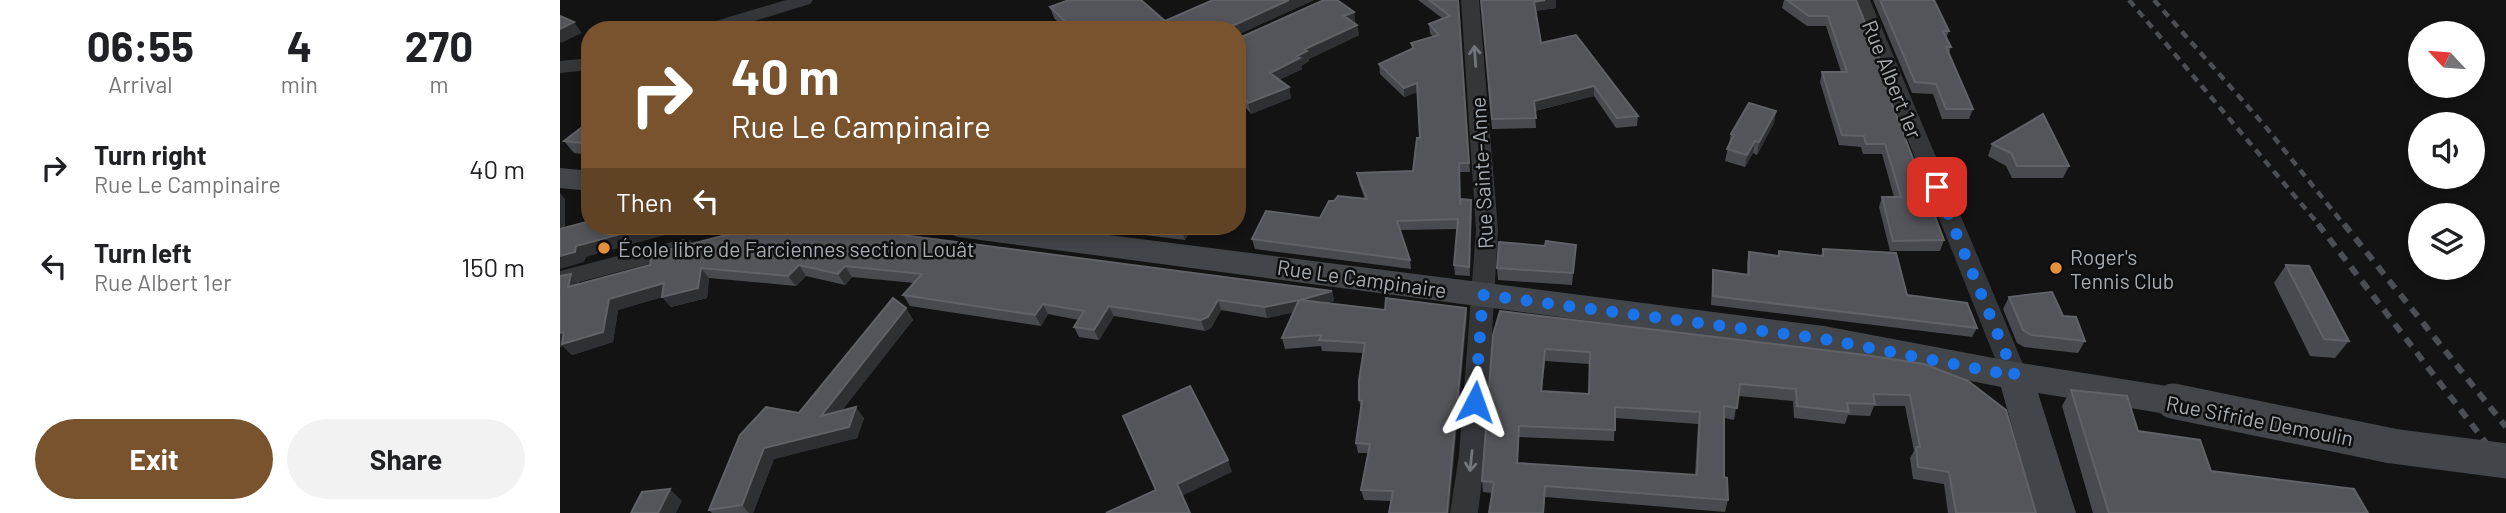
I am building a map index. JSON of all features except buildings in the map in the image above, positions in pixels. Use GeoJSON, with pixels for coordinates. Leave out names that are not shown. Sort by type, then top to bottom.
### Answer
{"type":"FeatureCollection","features":[{"type":"Feature","properties":{"kind":"main road"},"geometry":{"type":"LineString","coordinates":[[560,178],[581,180]]}},
{"type":"Feature","properties":{"kind":"main road","name":"Rue Le Campinaire"},"geometry":{"type":"LineString","coordinates":[[1029,235],[1824,339],[2015,376]]}},
{"type":"Feature","properties":{"kind":"main road","name":"Rue Sifride Demoulin"},"geometry":{"type":"LineString","coordinates":[[2015,376],[2173,401],[2392,446],[2506,461]]}},
{"type":"Feature","properties":{"kind":"main road","name":"Rue Albert 1er"},"geometry":{"type":"LineString","coordinates":[[2015,376],[2056,513]]}},
{"type":"Feature","properties":{"kind":"street"},"geometry":{"type":"LineString","coordinates":[[735,21],[804,0]]}},
{"type":"Feature","properties":{"kind":"street","name":"Rue Sainte-Anne"},"geometry":{"type":"LineString","coordinates":[[1464,513],[1487,230],[1471,0]]}},
{"type":"Feature","properties":{"kind":"street","name":"Rue Albert 1er"},"geometry":{"type":"LineString","coordinates":[[1861,0],[2015,376]]}},
{"type":"Feature","properties":{"kind":"street"},"geometry":{"type":"LineString","coordinates":[[560,67],[581,65]]}},
{"type":"Feature","properties":{"kind":"street"},"geometry":{"type":"LineString","coordinates":[[560,279],[700,243]]}},
{"type":"Feature","properties":{"kind":"railway"},"geometry":{"type":"LineString","coordinates":[[2129,0],[2320,226]]}},
{"type":"Feature","properties":{"kind":"railway"},"geometry":{"type":"LineString","coordinates":[[2154,0],[2265,126],[2345,226]]}},
{"type":"Feature","properties":{"kind":"railway"},"geometry":{"type":"LineString","coordinates":[[2318,224],[2506,469]]}},
{"type":"Feature","properties":{"kind":"railway"},"geometry":{"type":"LineString","coordinates":[[2344,224],[2506,427]]}},
{"type":"Feature","properties":{"kind":"place","name":"École libre de Farciennes section Louât"},"geometry":{"type":"Point","coordinates":[604,248]}},
{"type":"Feature","properties":{"kind":"place","name":"Roger's Tennis Club"},"geometry":{"type":"Point","coordinates":[2056,268]}},
{"type":"Feature","properties":{"kind":"route"},"geometry":{"type":"LineString","coordinates":[[1475,402],[1483,295],[1824,339],[2015,376],[1937,187]]}}]}
